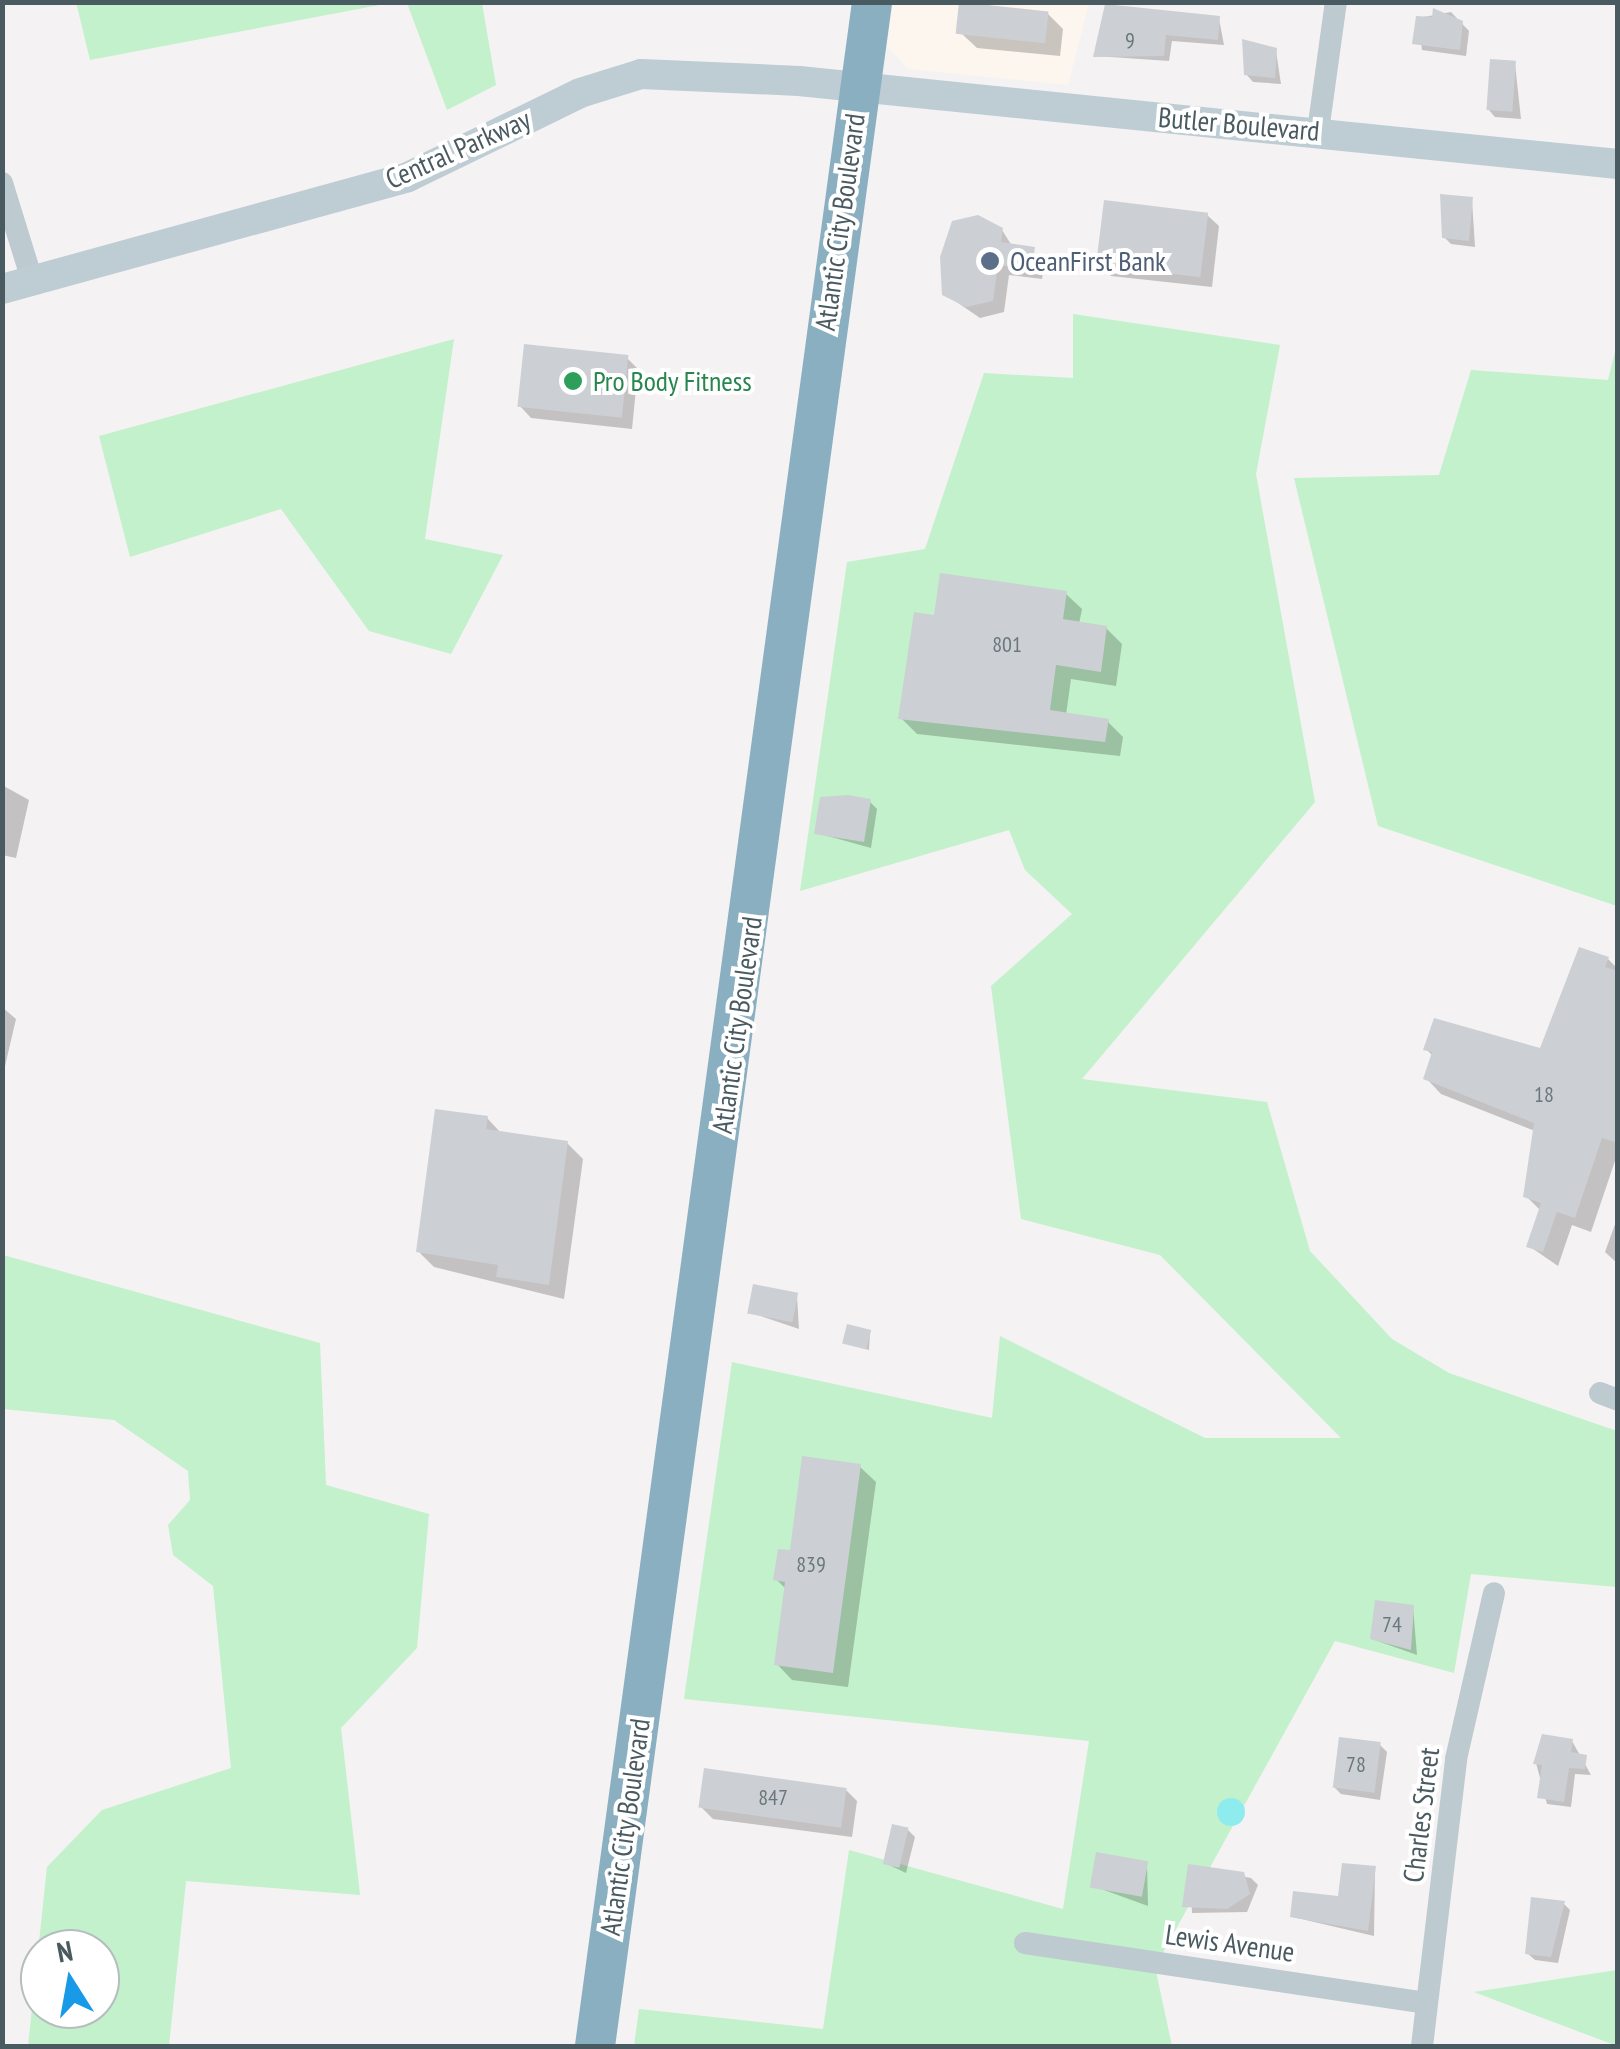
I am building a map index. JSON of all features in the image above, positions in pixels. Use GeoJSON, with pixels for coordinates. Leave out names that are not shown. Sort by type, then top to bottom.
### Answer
{"type":"FeatureCollection","features":[{"type":"Feature","properties":{"kind":"highway","name":"Atlantic City Boulevard"},"geometry":{"type":"LineString","coordinates":[[595,2046],[872,2]]}},
{"type":"Feature","properties":{"kind":"main road","name":"Central Parkway"},"geometry":{"type":"LineString","coordinates":[[2,289],[408,177],[580,93],[641,74],[859,88]]}},
{"type":"Feature","properties":{"kind":"main road","name":"Butler Boulevard"},"geometry":{"type":"LineString","coordinates":[[859,88],[1618,164]]}},
{"type":"Feature","properties":{"kind":"street"},"geometry":{"type":"LineString","coordinates":[[1318,131],[1336,2]]}},
{"type":"Feature","properties":{"kind":"street"},"geometry":{"type":"LineString","coordinates":[[2,183],[32,280]]}},
{"type":"Feature","properties":{"kind":"street","name":"Charles Street"},"geometry":{"type":"LineString","coordinates":[[1422,2046],[1456,1758],[1494,1593]]}},
{"type":"Feature","properties":{"kind":"street","name":"Lewis Avenue"},"geometry":{"type":"LineString","coordinates":[[1025,1943],[1426,2003]]}},
{"type":"Feature","properties":{"kind":"shaded area"},"geometry":{"type":"Polygon","coordinates":[[[893,3],[1089,3],[1068,85],[908,69],[887,46],[893,3]]]}},
{"type":"Feature","properties":{"kind":"green space"},"geometry":{"type":"Polygon","coordinates":[[[76,2],[390,2],[390,3],[90,60],[76,2]]]}},
{"type":"Feature","properties":{"kind":"green space"},"geometry":{"type":"Polygon","coordinates":[[[407,3],[482,3],[496,85],[447,110],[407,3]]]}},
{"type":"Feature","properties":{"kind":"green space"},"geometry":{"type":"Polygon","coordinates":[[[1073,314],[1280,345],[1256,474],[1315,802],[1082,1079],[1267,1102],[1310,1251],[1392,1339],[1449,1373],[1617,1431],[1617,1587],[1471,1574],[1454,1673],[1335,1641],[1155,1967],[1172,2046],[634,2046],[639,2009],[823,2029],[849,1850],[1063,1909],[1089,1741],[684,1699],[732,1362],[992,1418],[1000,1336],[1205,1438],[1341,1438],[1160,1255],[1021,1219],[991,986],[1072,914],[1025,870],[1009,830],[800,891],[847,562],[925,549],[984,373],[1073,378],[1073,314]]]}},
{"type":"Feature","properties":{"kind":"green space"},"geometry":{"type":"Polygon","coordinates":[[[454,339],[425,539],[503,555],[451,654],[369,631],[281,509],[130,557],[99,436],[454,339]]]}},
{"type":"Feature","properties":{"kind":"green space"},"geometry":{"type":"Polygon","coordinates":[[[1617,344],[1617,906],[1378,826],[1294,478],[1439,475],[1471,370],[1608,380],[1617,344]]]}},
{"type":"Feature","properties":{"kind":"green space"},"geometry":{"type":"Polygon","coordinates":[[[3,1255],[320,1343],[326,1485],[429,1514],[417,1648],[341,1728],[360,1895],[186,1881],[169,2046],[28,2046],[30,2029],[120,2029],[120,1929],[40,1929],[47,1867],[102,1810],[231,1768],[213,1586],[173,1555],[168,1525],[190,1500],[188,1471],[114,1420],[3,1409],[3,1255]]]}},
{"type":"Feature","properties":{"kind":"green space"},"geometry":{"type":"Polygon","coordinates":[[[1617,1970],[1617,2046],[1474,1992],[1617,1970]]]}},
{"type":"Feature","properties":{"kind":"water"},"geometry":{"type":"Polygon","coordinates":[[[1231,1798],[1241,1802],[1245,1812],[1241,1822],[1231,1826],[1221,1822],[1217,1812],[1221,1802],[1231,1798]]]}},
{"type":"Feature","properties":{"kind":"building"},"geometry":{"type":"Polygon","coordinates":[[[959,2],[1049,11],[1045,43],[956,34],[959,2]]]}},
{"type":"Feature","properties":{"kind":"building"},"geometry":{"type":"Polygon","coordinates":[[[1105,4],[1220,16],[1218,40],[1166,35],[1164,56],[1093,57],[1105,4]]]}},
{"type":"Feature","properties":{"kind":"building"},"geometry":{"type":"Polygon","coordinates":[[[1433,8],[1463,21],[1460,50],[1412,44],[1416,16],[1432,17],[1433,8]]]}},
{"type":"Feature","properties":{"kind":"building"},"geometry":{"type":"Polygon","coordinates":[[[1242,39],[1277,48],[1275,78],[1244,75],[1242,39]]]}},
{"type":"Feature","properties":{"kind":"building"},"geometry":{"type":"Polygon","coordinates":[[[1490,59],[1516,61],[1512,112],[1486,110],[1490,59]]]}},
{"type":"Feature","properties":{"kind":"building"},"geometry":{"type":"Polygon","coordinates":[[[1440,194],[1473,197],[1469,241],[1442,238],[1440,194]]]}},
{"type":"Feature","properties":{"kind":"building"},"geometry":{"type":"Polygon","coordinates":[[[1104,200],[1208,213],[1200,277],[1096,265],[1104,200]]]}},
{"type":"Feature","properties":{"kind":"building","name":"OceanFirst Bank"},"geometry":{"type":"Polygon","coordinates":[[[978,215],[1003,228],[1001,242],[1035,247],[1032,269],[998,265],[993,301],[966,307],[942,295],[940,257],[952,221],[978,215]]]}},
{"type":"Feature","properties":{"kind":"building","name":"Pro Body Fitness"},"geometry":{"type":"Polygon","coordinates":[[[524,344],[628,355],[622,418],[517,407],[524,344]]]}},
{"type":"Feature","properties":{"kind":"building"},"geometry":{"type":"Polygon","coordinates":[[[940,573],[1067,591],[1063,619],[1107,626],[1101,672],[1056,665],[1050,710],[1109,719],[1105,742],[898,719],[914,612],[934,615],[940,573]]]}},
{"type":"Feature","properties":{"kind":"building"},"geometry":{"type":"Polygon","coordinates":[[[848,795],[871,799],[864,842],[814,834],[820,797],[848,795]]]}},
{"type":"Feature","properties":{"kind":"building"},"geometry":{"type":"Polygon","coordinates":[[[1579,947],[1609,957],[1605,967],[1618,971],[1618,1143],[1602,1138],[1575,1218],[1557,1212],[1543,1252],[1526,1247],[1541,1203],[1523,1197],[1534,1123],[1423,1079],[1432,1052],[1423,1050],[1434,1018],[1540,1048],[1579,947]]]}},
{"type":"Feature","properties":{"kind":"building"},"geometry":{"type":"Polygon","coordinates":[[[435,1109],[488,1116],[486,1129],[568,1141],[549,1285],[496,1277],[498,1265],[416,1252],[435,1109]]]}},
{"type":"Feature","properties":{"kind":"building"},"geometry":{"type":"Polygon","coordinates":[[[753,1284],[798,1293],[792,1322],[747,1313],[753,1284]]]}},
{"type":"Feature","properties":{"kind":"building"},"geometry":{"type":"Polygon","coordinates":[[[847,1324],[871,1330],[866,1349],[842,1343],[847,1324]]]}},
{"type":"Feature","properties":{"kind":"building"},"geometry":{"type":"Polygon","coordinates":[[[802,1456],[861,1464],[833,1673],[774,1665],[785,1582],[773,1580],[778,1549],[790,1550],[802,1456]]]}},
{"type":"Feature","properties":{"kind":"building"},"geometry":{"type":"Polygon","coordinates":[[[1375,1600],[1414,1605],[1411,1650],[1370,1639],[1375,1600]]]}},
{"type":"Feature","properties":{"kind":"building"},"geometry":{"type":"Polygon","coordinates":[[[1542,1734],[1573,1739],[1571,1752],[1587,1755],[1585,1769],[1569,1768],[1564,1802],[1537,1798],[1542,1765],[1533,1764],[1542,1734]]]}},
{"type":"Feature","properties":{"kind":"building"},"geometry":{"type":"Polygon","coordinates":[[[1339,1737],[1381,1742],[1374,1793],[1333,1788],[1339,1737]]]}},
{"type":"Feature","properties":{"kind":"building"},"geometry":{"type":"Polygon","coordinates":[[[704,1768],[847,1788],[841,1828],[698,1808],[704,1768]]]}},
{"type":"Feature","properties":{"kind":"building"},"geometry":{"type":"Polygon","coordinates":[[[892,1824],[909,1828],[899,1868],[883,1864],[892,1824]]]}},
{"type":"Feature","properties":{"kind":"building"},"geometry":{"type":"Polygon","coordinates":[[[1096,1852],[1148,1861],[1142,1897],[1090,1887],[1096,1852]]]}},
{"type":"Feature","properties":{"kind":"building"},"geometry":{"type":"Polygon","coordinates":[[[1342,1863],[1376,1866],[1368,1931],[1290,1917],[1293,1891],[1338,1896],[1342,1863]]]}},
{"type":"Feature","properties":{"kind":"building"},"geometry":{"type":"Polygon","coordinates":[[[1188,1864],[1244,1872],[1250,1894],[1227,1909],[1182,1907],[1188,1864]]]}},
{"type":"Feature","properties":{"kind":"building"},"geometry":{"type":"Polygon","coordinates":[[[1531,1897],[1565,1901],[1551,1957],[1525,1954],[1531,1897]]]}},
{"type":"Feature","properties":{"kind":"place","name":"OceanFirst Bank"},"geometry":{"type":"Point","coordinates":[990,261]}},
{"type":"Feature","properties":{"kind":"place","name":"Pro Body Fitness"},"geometry":{"type":"Point","coordinates":[573,381]}}]}
